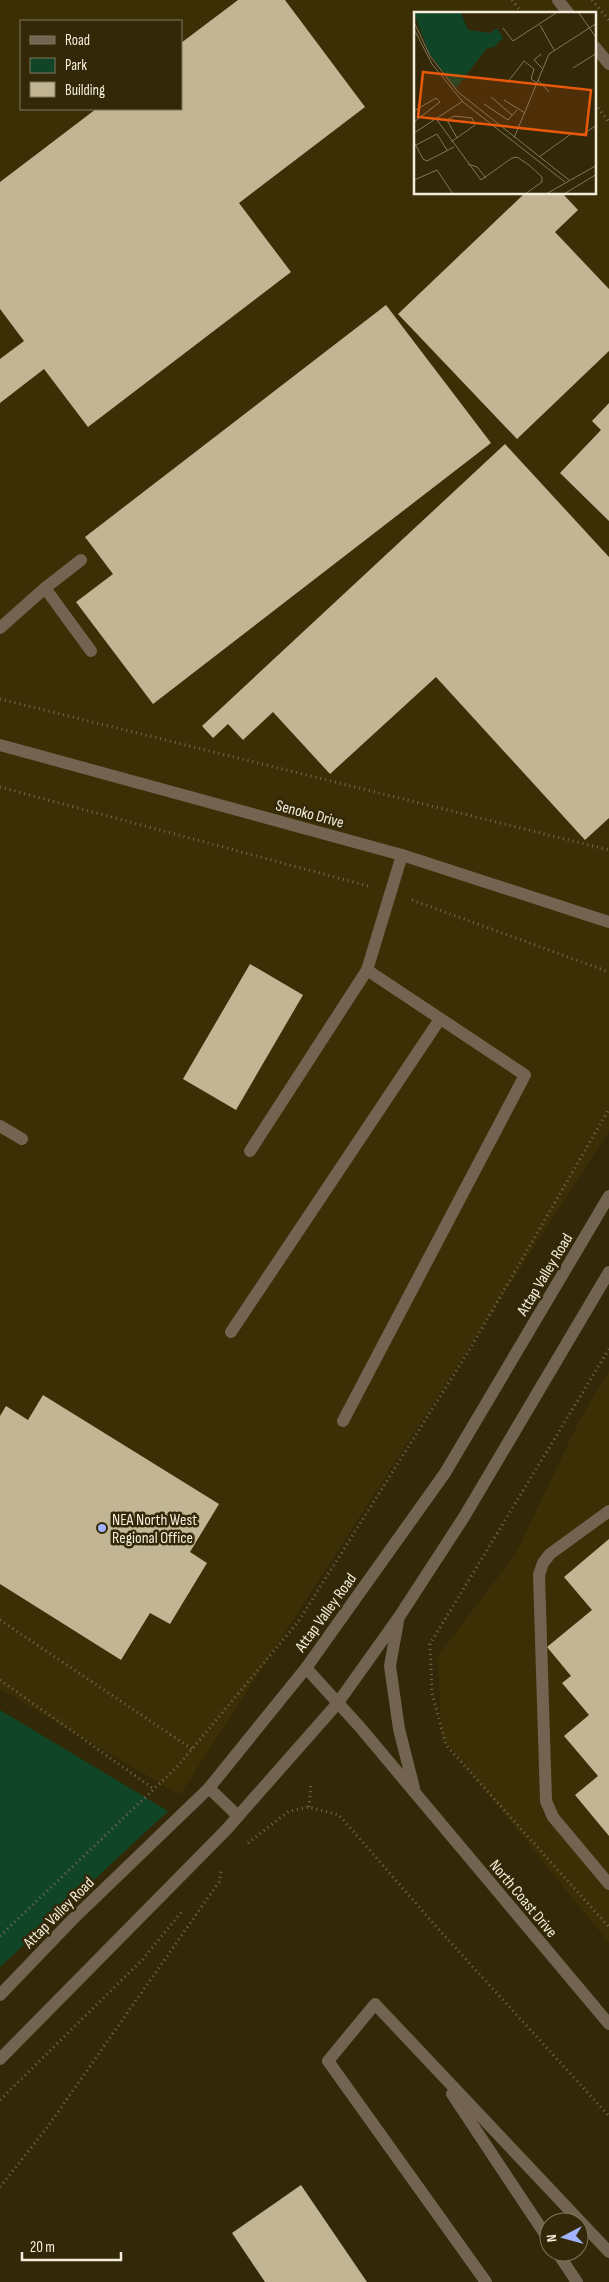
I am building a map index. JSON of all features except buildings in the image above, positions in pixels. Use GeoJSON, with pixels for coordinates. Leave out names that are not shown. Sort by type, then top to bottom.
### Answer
{"type":"FeatureCollection","features":[{"type":"Feature","properties":{"kind":"street"},"geometry":{"type":"LineString","coordinates":[[558,0],[567,12]]}},
{"type":"Feature","properties":{"kind":"street"},"geometry":{"type":"LineString","coordinates":[[596,48],[609,64]]}},
{"type":"Feature","properties":{"kind":"street"},"geometry":{"type":"LineString","coordinates":[[0,628],[45,588],[81,560]]}},
{"type":"Feature","properties":{"kind":"street"},"geometry":{"type":"LineString","coordinates":[[45,588],[91,651]]}},
{"type":"Feature","properties":{"kind":"street","name":"Senoko Drive"},"geometry":{"type":"LineString","coordinates":[[0,745],[402,855],[609,922]]}},
{"type":"Feature","properties":{"kind":"street"},"geometry":{"type":"LineString","coordinates":[[250,1150],[367,970],[402,855]]}},
{"type":"Feature","properties":{"kind":"street"},"geometry":{"type":"LineString","coordinates":[[343,1421],[525,1075],[367,970]]}},
{"type":"Feature","properties":{"kind":"street"},"geometry":{"type":"LineString","coordinates":[[231,1332],[440,1019]]}},
{"type":"Feature","properties":{"kind":"street"},"geometry":{"type":"LineString","coordinates":[[0,1126],[22,1139]]}},
{"type":"Feature","properties":{"kind":"street","name":"Attap Valley Road"},"geometry":{"type":"LineString","coordinates":[[0,1995],[72,1920],[209,1788],[306,1668],[445,1473],[609,1196]]}},
{"type":"Feature","properties":{"kind":"street"},"geometry":{"type":"LineString","coordinates":[[0,2059],[238,1816],[337,1704],[399,1617],[464,1517],[609,1272]]}},
{"type":"Feature","properties":{"kind":"street"},"geometry":{"type":"LineString","coordinates":[[609,1510],[550,1554],[542,1563],[539,1575],[546,1801],[553,1818],[609,1884]]}},
{"type":"Feature","properties":{"kind":"street","name":"North Coast Drive"},"geometry":{"type":"LineString","coordinates":[[399,1617],[390,1666],[399,1728],[415,1792]]}},
{"type":"Feature","properties":{"kind":"street","name":"North Coast Drive"},"geometry":{"type":"LineString","coordinates":[[306,1668],[359,1726],[609,2024]]}},
{"type":"Feature","properties":{"kind":"street"},"geometry":{"type":"LineString","coordinates":[[209,1788],[238,1816]]}},
{"type":"Feature","properties":{"kind":"street"},"geometry":{"type":"LineString","coordinates":[[486,2282],[328,2061],[375,2004],[609,2252]]}},
{"type":"Feature","properties":{"kind":"street"},"geometry":{"type":"LineString","coordinates":[[432,2065],[539,2225]]}},
{"type":"Feature","properties":{"kind":"street"},"geometry":{"type":"LineString","coordinates":[[564,2262],[577,2282]]}},
{"type":"Feature","properties":{"kind":"path"},"geometry":{"type":"LineString","coordinates":[[512,0],[521,12]]}},
{"type":"Feature","properties":{"kind":"path"},"geometry":{"type":"LineString","coordinates":[[592,0],[609,20]]}},
{"type":"Feature","properties":{"kind":"path"},"geometry":{"type":"LineString","coordinates":[[596,105],[609,122]]}},
{"type":"Feature","properties":{"kind":"path"},"geometry":{"type":"LineString","coordinates":[[0,699],[609,850]]}},
{"type":"Feature","properties":{"kind":"path"},"geometry":{"type":"LineString","coordinates":[[0,787],[391,892],[609,972]]}},
{"type":"Feature","properties":{"kind":"path"},"geometry":{"type":"LineString","coordinates":[[0,1936],[154,1789],[192,1749],[298,1622],[470,1349],[609,1109]]}},
{"type":"Feature","properties":{"kind":"path"},"geometry":{"type":"LineString","coordinates":[[609,1349],[430,1644],[432,1693],[446,1745],[609,1927]]}},
{"type":"Feature","properties":{"kind":"path"},"geometry":{"type":"LineString","coordinates":[[0,1620],[192,1749]]}},
{"type":"Feature","properties":{"kind":"path"},"geometry":{"type":"LineString","coordinates":[[0,1680],[154,1789]]}},
{"type":"Feature","properties":{"kind":"path"},"geometry":{"type":"LineString","coordinates":[[309,1807],[311,1785]]}},
{"type":"Feature","properties":{"kind":"path"},"geometry":{"type":"LineString","coordinates":[[244,1846],[290,1810],[309,1807],[339,1815],[441,1932],[609,2116]]}},
{"type":"Feature","properties":{"kind":"path"},"geometry":{"type":"LineString","coordinates":[[0,2187],[46,2128],[219,1882],[221,1864],[215,1872]]}},
{"type":"Feature","properties":{"kind":"path"},"geometry":{"type":"LineString","coordinates":[[0,2100],[142,1959],[185,1908]]}},
{"type":"Feature","properties":{"kind":"shaded area"},"geometry":{"type":"Polygon","coordinates":[[[0,0],[609,0],[609,1131],[180,1795],[0,1689],[0,0]]]}},
{"type":"Feature","properties":{"kind":"shaded area"},"geometry":{"type":"Polygon","coordinates":[[[609,1371],[609,1943],[441,1736],[438,1656],[516,1553],[580,1419],[609,1371]]]}},
{"type":"Feature","properties":{"kind":"green space"},"geometry":{"type":"Polygon","coordinates":[[[0,1710],[168,1811],[0,1967],[0,1710]]]}},
{"type":"Feature","properties":{"kind":"place","name":"NEA North West Regional Office"},"geometry":{"type":"Point","coordinates":[102,1528]}}]}
